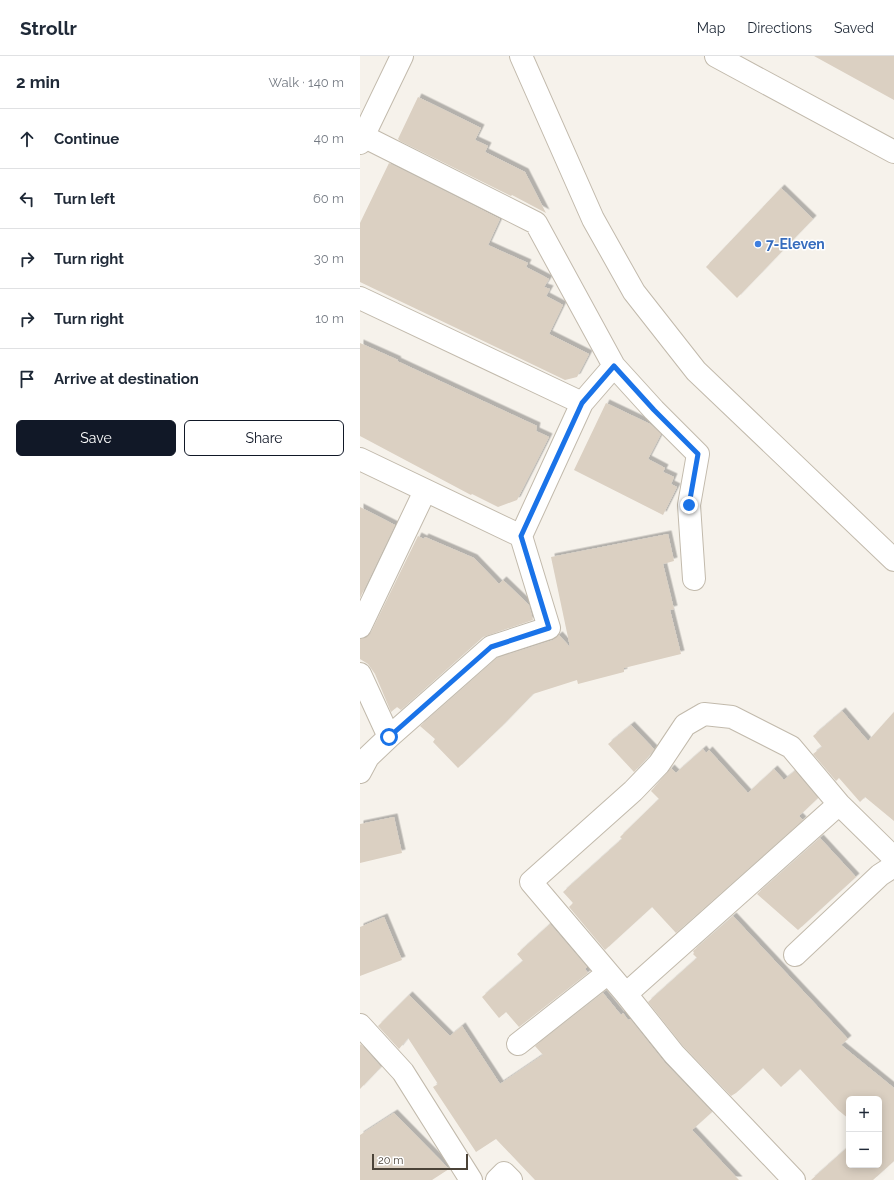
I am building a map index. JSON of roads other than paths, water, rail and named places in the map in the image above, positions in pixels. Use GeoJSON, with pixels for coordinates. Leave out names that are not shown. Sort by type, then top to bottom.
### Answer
{"type":"FeatureCollection","features":[{"type":"Feature","properties":{"kind":"street"},"geometry":{"type":"LineString","coordinates":[[402,56],[362,139],[536,223],[614,366],[654,410],[698,454],[689,505],[694,579]]}},
{"type":"Feature","properties":{"kind":"street"},"geometry":{"type":"LineString","coordinates":[[521,56],[593,219],[634,292],[696,371],[894,560]]}},
{"type":"Feature","properties":{"kind":"street"},"geometry":{"type":"LineString","coordinates":[[716,56],[894,152]]}},
{"type":"Feature","properties":{"kind":"street"},"geometry":{"type":"LineString","coordinates":[[360,298],[582,403]]}},
{"type":"Feature","properties":{"kind":"street"},"geometry":{"type":"LineString","coordinates":[[360,772],[368,757],[491,647],[549,628],[521,536],[582,403],[614,366]]}},
{"type":"Feature","properties":{"kind":"street"},"geometry":{"type":"LineString","coordinates":[[360,459],[521,536]]}},
{"type":"Feature","properties":{"kind":"street"},"geometry":{"type":"LineString","coordinates":[[360,627],[425,491]]}},
{"type":"Feature","properties":{"kind":"street"},"geometry":{"type":"LineString","coordinates":[[360,674],[365,696],[389,737]]}},
{"type":"Feature","properties":{"kind":"street"},"geometry":{"type":"LineString","coordinates":[[794,1180],[674,1054],[626,994],[531,882],[633,791],[659,764],[685,725],[704,714],[732,717],[791,747],[839,804],[894,858]]}},
{"type":"Feature","properties":{"kind":"street"},"geometry":{"type":"LineString","coordinates":[[626,994],[839,804]]}},
{"type":"Feature","properties":{"kind":"street"},"geometry":{"type":"LineString","coordinates":[[794,955],[880,875],[894,866]]}},
{"type":"Feature","properties":{"kind":"street"},"geometry":{"type":"LineString","coordinates":[[518,1044],[608,973]]}},
{"type":"Feature","properties":{"kind":"street"},"geometry":{"type":"LineString","coordinates":[[360,1025],[403,1072],[471,1180]]}},
{"type":"Feature","properties":{"kind":"street"},"geometry":{"type":"LineString","coordinates":[[497,1180],[504,1173],[510,1180]]}},
{"type":"Feature","properties":{"kind":"place","name":"7-Eleven"},"geometry":{"type":"Point","coordinates":[758,244]}}]}
